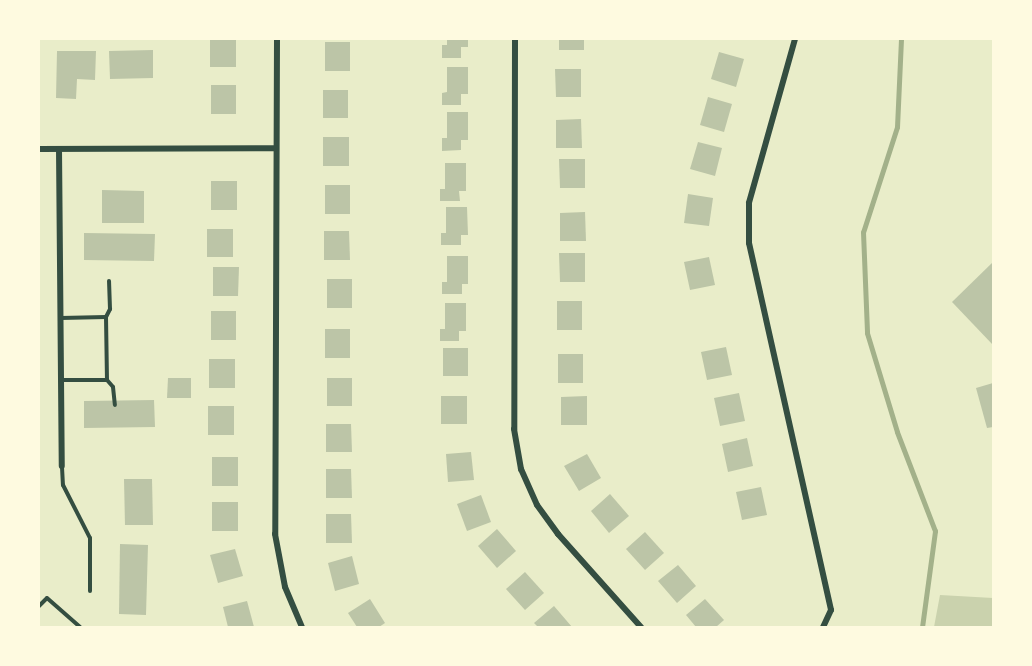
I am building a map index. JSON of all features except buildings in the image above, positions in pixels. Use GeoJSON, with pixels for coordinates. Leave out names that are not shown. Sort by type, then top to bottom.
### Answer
{"type":"FeatureCollection","features":[{"type":"Feature","properties":{"kind":"street"},"geometry":{"type":"LineString","coordinates":[[277,39],[275,534],[285,587],[302,627]]}},
{"type":"Feature","properties":{"kind":"street"},"geometry":{"type":"LineString","coordinates":[[515,39],[514,429],[521,469],[537,505],[558,534],[641,627]]}},
{"type":"Feature","properties":{"kind":"street"},"geometry":{"type":"LineString","coordinates":[[795,39],[749,203],[749,243],[831,610],[823,627]]}},
{"type":"Feature","properties":{"kind":"street"},"geometry":{"type":"LineString","coordinates":[[39,149],[276,148]]}},
{"type":"Feature","properties":{"kind":"street"},"geometry":{"type":"LineString","coordinates":[[59,149],[62,466]]}},
{"type":"Feature","properties":{"kind":"lane"},"geometry":{"type":"LineString","coordinates":[[109,281],[110,309],[106,316],[107,380],[113,387],[115,405]]}},
{"type":"Feature","properties":{"kind":"lane"},"geometry":{"type":"LineString","coordinates":[[61,318],[106,316]]}},
{"type":"Feature","properties":{"kind":"lane"},"geometry":{"type":"LineString","coordinates":[[62,380],[107,380]]}},
{"type":"Feature","properties":{"kind":"lane"},"geometry":{"type":"LineString","coordinates":[[62,466],[63,485],[90,538],[90,591]]}},
{"type":"Feature","properties":{"kind":"lane"},"geometry":{"type":"LineString","coordinates":[[39,606],[47,598],[80,627]]}},
{"type":"Feature","properties":{"kind":"green space"},"geometry":{"type":"Polygon","coordinates":[[[940,595],[993,598],[993,627],[934,627],[940,595]]]}},
{"type":"Feature","properties":{"kind":"waterway"},"geometry":{"type":"LineString","coordinates":[[901,39],[897,127],[863,232],[867,333],[897,432],[935,531],[922,627]]}}]}
